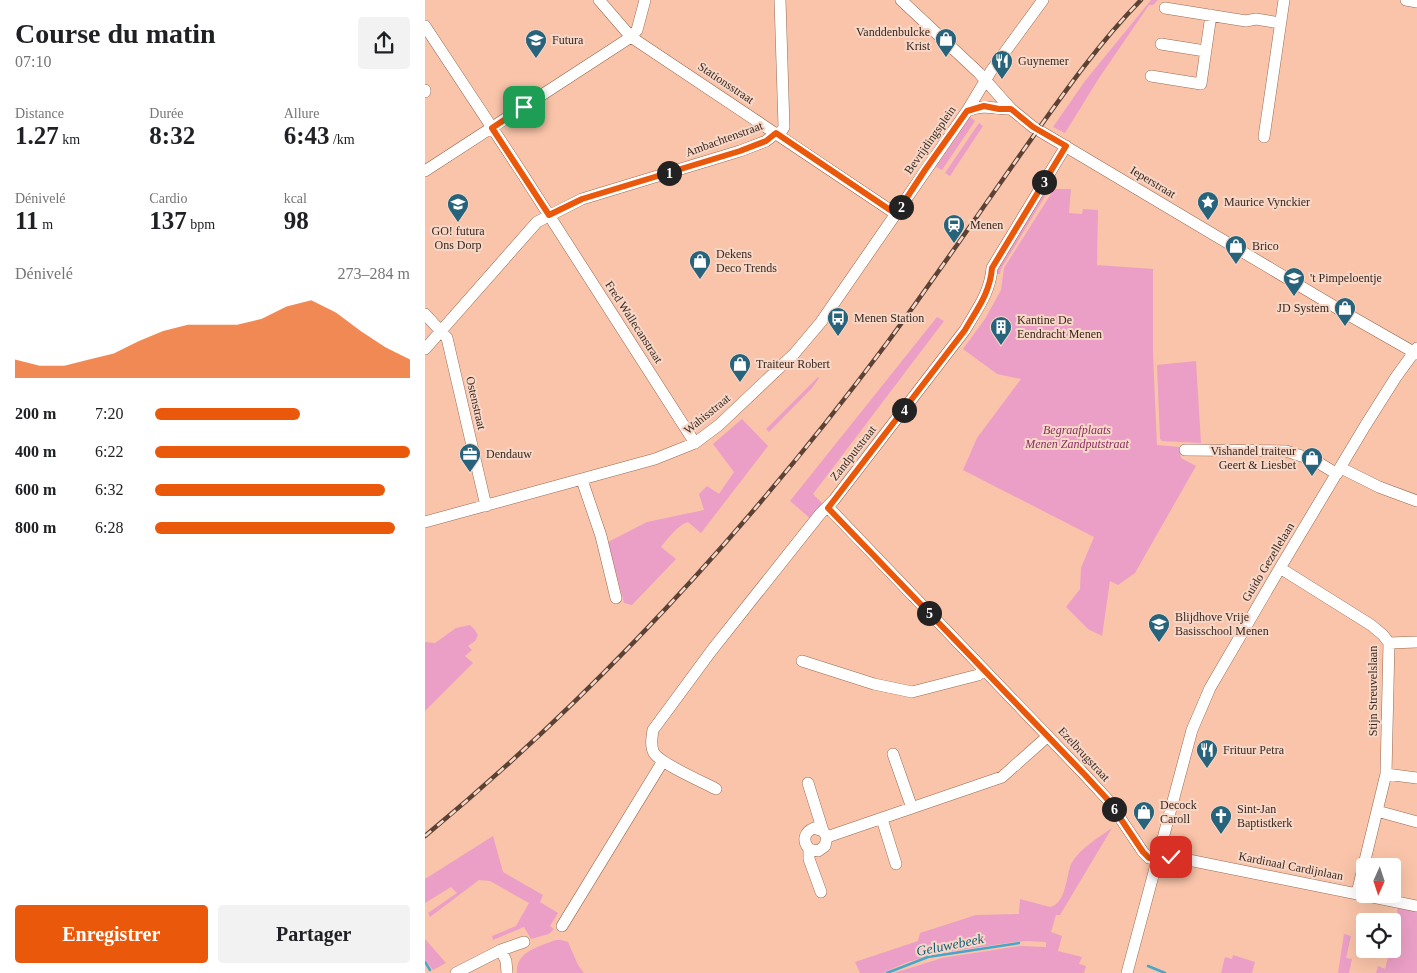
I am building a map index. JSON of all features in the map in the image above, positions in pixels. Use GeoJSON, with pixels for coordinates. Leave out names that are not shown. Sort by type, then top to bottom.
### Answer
{"type":"FeatureCollection","features":[{"type":"Feature","properties":{"kind":"street","name":"Stationsstraat"},"geometry":{"type":"LineString","coordinates":[[599,0],[631,37],[896,214]]}},
{"type":"Feature","properties":{"kind":"street"},"geometry":{"type":"LineString","coordinates":[[425,170],[631,37],[637,30],[645,0]]}},
{"type":"Feature","properties":{"kind":"street"},"geometry":{"type":"LineString","coordinates":[[777,134],[784,127],[780,0]]}},
{"type":"Feature","properties":{"kind":"street","name":"Ieperstraat"},"geometry":{"type":"LineString","coordinates":[[901,0],[985,80],[1011,109],[1033,127],[1416,351]]}},
{"type":"Feature","properties":{"kind":"street","name":"Bevrijdingsplein"},"geometry":{"type":"LineString","coordinates":[[896,214],[967,111],[985,80],[1043,0]]}},
{"type":"Feature","properties":{"kind":"street"},"geometry":{"type":"LineString","coordinates":[[1264,137],[1284,0]]}},
{"type":"Feature","properties":{"kind":"street"},"geometry":{"type":"LineString","coordinates":[[1406,0],[1417,2]]}},
{"type":"Feature","properties":{"kind":"street"},"geometry":{"type":"LineString","coordinates":[[1165,8],[1247,22],[1256,19],[1280,23]]}},
{"type":"Feature","properties":{"kind":"street"},"geometry":{"type":"LineString","coordinates":[[1151,76],[1201,84],[1211,15]]}},
{"type":"Feature","properties":{"kind":"street","name":"Fred Wallecanstraat"},"geometry":{"type":"LineString","coordinates":[[425,26],[695,443]]}},
{"type":"Feature","properties":{"kind":"street"},"geometry":{"type":"LineString","coordinates":[[1161,44],[1205,51]]}},
{"type":"Feature","properties":{"kind":"street"},"geometry":{"type":"LineString","coordinates":[[967,111],[984,106],[1011,109]]}},
{"type":"Feature","properties":{"kind":"street","name":"Ambachtenstraat"},"geometry":{"type":"LineString","coordinates":[[425,349],[537,222],[582,199],[740,151],[766,141],[777,134]]}},
{"type":"Feature","properties":{"kind":"street","name":"Zandputstraat"},"geometry":{"type":"LineString","coordinates":[[663,761],[654,754],[651,738],[653,730],[725,635],[820,514],[828,508],[965,330],[981,304],[990,283],[992,268],[1066,146]]}},
{"type":"Feature","properties":{"kind":"street","name":"Wahisstraat"},"geometry":{"type":"LineString","coordinates":[[425,522],[655,459],[695,443],[719,425],[794,354],[836,303],[896,214]]}},
{"type":"Feature","properties":{"kind":"street","name":"Ostenstraat"},"geometry":{"type":"LineString","coordinates":[[425,314],[447,338],[486,506]]}},
{"type":"Feature","properties":{"kind":"street","name":"Guido Gezellelaan"},"geometry":{"type":"LineString","coordinates":[[1127,973],[1192,730],[1202,705],[1221,668],[1279,568],[1396,377],[1416,351]]}},
{"type":"Feature","properties":{"kind":"street"},"geometry":{"type":"LineString","coordinates":[[1185,450],[1287,451],[1417,501]]}},
{"type":"Feature","properties":{"kind":"street"},"geometry":{"type":"LineString","coordinates":[[582,480],[601,536],[616,598]]}},
{"type":"Feature","properties":{"kind":"street","name":"Ezelbrugstraat"},"geometry":{"type":"LineString","coordinates":[[828,508],[1108,800],[1143,852],[1149,858],[1158,856]]}},
{"type":"Feature","properties":{"kind":"street","name":"Stijn Streuvelslaan"},"geometry":{"type":"LineString","coordinates":[[1279,568],[1371,625],[1389,643],[1386,774],[1366,858]]}},
{"type":"Feature","properties":{"kind":"street"},"geometry":{"type":"LineString","coordinates":[[1389,643],[1417,642]]}},
{"type":"Feature","properties":{"kind":"street"},"geometry":{"type":"LineString","coordinates":[[802,661],[874,684],[912,692],[978,675],[984,670]]}},
{"type":"Feature","properties":{"kind":"street"},"geometry":{"type":"LineString","coordinates":[[821,892],[809,859],[809,849],[805,842],[807,833],[815,828],[825,834],[882,819],[1002,777],[1048,736]]}},
{"type":"Feature","properties":{"kind":"street"},"geometry":{"type":"LineString","coordinates":[[893,754],[912,808]]}},
{"type":"Feature","properties":{"kind":"street"},"geometry":{"type":"LineString","coordinates":[[562,926],[663,761],[716,789]]}},
{"type":"Feature","properties":{"kind":"street"},"geometry":{"type":"LineString","coordinates":[[1386,774],[1417,778]]}},
{"type":"Feature","properties":{"kind":"street"},"geometry":{"type":"LineString","coordinates":[[808,783],[827,842],[822,849],[813,851],[809,849]]}},
{"type":"Feature","properties":{"kind":"street"},"geometry":{"type":"LineString","coordinates":[[1377,811],[1417,822]]}},
{"type":"Feature","properties":{"kind":"street"},"geometry":{"type":"LineString","coordinates":[[882,819],[896,864]]}},
{"type":"Feature","properties":{"kind":"street","name":"Kardinaal Cardijnlaan"},"geometry":{"type":"LineString","coordinates":[[1158,856],[1356,893]]}},
{"type":"Feature","properties":{"kind":"street","name":"Kardinaal Cardijnlaan"},"geometry":{"type":"LineString","coordinates":[[1401,903],[1417,906]]}},
{"type":"Feature","properties":{"kind":"street"},"geometry":{"type":"LineString","coordinates":[[456,973],[501,950],[524,942]]}},
{"type":"Feature","properties":{"kind":"street"},"geometry":{"type":"LineString","coordinates":[[501,950],[506,961],[507,973]]}},
{"type":"Feature","properties":{"kind":"green space"},"geometry":{"type":"Polygon","coordinates":[[[1151,0],[1158,0],[1153,5],[1149,5],[1099,78],[1065,133],[1053,127],[1085,81],[1151,0]]]}},
{"type":"Feature","properties":{"kind":"green space"},"geometry":{"type":"Polygon","coordinates":[[[970,117],[975,121],[942,170],[936,167],[970,117]]]}},
{"type":"Feature","properties":{"kind":"green space"},"geometry":{"type":"Polygon","coordinates":[[[979,123],[983,126],[950,176],[945,173],[979,123]]]}},
{"type":"Feature","properties":{"kind":"green space"},"geometry":{"type":"Polygon","coordinates":[[[1047,185],[1050,188],[1001,269],[1000,274],[996,274],[996,271],[1047,185]]]}},
{"type":"Feature","properties":{"kind":"green space","name":"Begraafplaats Menen Zandputstraat"},"geometry":{"type":"Polygon","coordinates":[[[1054,189],[1071,189],[1069,213],[1082,214],[1083,209],[1098,210],[1097,265],[1153,269],[1153,354],[1157,445],[1179,447],[1181,458],[1196,466],[1135,573],[1118,585],[1110,581],[1102,636],[1088,629],[1066,607],[1080,589],[1081,568],[1094,537],[963,470],[977,438],[1021,379],[997,374],[963,349],[985,319],[1001,290],[1004,268],[1054,189]]]}},
{"type":"Feature","properties":{"kind":"green space"},"geometry":{"type":"Polygon","coordinates":[[[937,317],[944,321],[813,494],[824,505],[811,519],[790,501],[937,317]]]}},
{"type":"Feature","properties":{"kind":"green space"},"geometry":{"type":"Polygon","coordinates":[[[1196,361],[1201,443],[1162,441],[1160,439],[1157,365],[1196,361]]]}},
{"type":"Feature","properties":{"kind":"green space"},"geometry":{"type":"Polygon","coordinates":[[[818,377],[812,388],[769,432],[766,429],[818,377]]]}},
{"type":"Feature","properties":{"kind":"green space"},"geometry":{"type":"Polygon","coordinates":[[[742,419],[768,446],[701,533],[688,522],[670,536],[661,547],[676,559],[632,605],[624,603],[608,542],[647,522],[704,510],[699,494],[707,486],[719,494],[734,472],[713,444],[742,419]]]}},
{"type":"Feature","properties":{"kind":"green space"},"geometry":{"type":"Polygon","coordinates":[[[470,625],[478,635],[475,641],[468,646],[472,650],[465,656],[473,663],[425,711],[425,642],[435,643],[456,628],[470,625]]]}},
{"type":"Feature","properties":{"kind":"green space"},"geometry":{"type":"Polygon","coordinates":[[[1112,828],[1060,915],[1056,915],[1051,932],[1062,936],[1058,951],[1082,957],[1079,964],[1086,966],[1084,973],[894,973],[942,958],[1020,946],[1046,947],[1046,942],[1027,941],[934,954],[905,963],[883,973],[860,973],[855,962],[918,941],[920,933],[976,915],[1019,914],[1020,899],[1050,907],[1055,905],[1062,896],[1073,861],[1088,845],[1112,828]]]}},
{"type":"Feature","properties":{"kind":"green space"},"geometry":{"type":"Polygon","coordinates":[[[493,836],[503,872],[543,895],[540,902],[558,913],[550,926],[554,929],[549,934],[531,939],[524,927],[493,940],[492,936],[516,926],[529,903],[490,881],[479,880],[430,917],[428,913],[457,893],[451,887],[425,903],[425,879],[493,836]]]}},
{"type":"Feature","properties":{"kind":"green space"},"geometry":{"type":"Polygon","coordinates":[[[1398,907],[1417,911],[1417,973],[1376,973],[1378,966],[1385,969],[1388,958],[1401,958],[1401,913],[1397,913],[1398,907]]]}},
{"type":"Feature","properties":{"kind":"green space"},"geometry":{"type":"Polygon","coordinates":[[[1344,934],[1351,936],[1346,958],[1352,959],[1349,973],[1338,973],[1344,934]]]}},
{"type":"Feature","properties":{"kind":"green space"},"geometry":{"type":"Polygon","coordinates":[[[425,939],[446,963],[433,970],[425,960],[425,939]]]}},
{"type":"Feature","properties":{"kind":"green space"},"geometry":{"type":"Polygon","coordinates":[[[556,940],[568,942],[578,965],[584,973],[517,973],[517,966],[524,955],[556,940]]]}},
{"type":"Feature","properties":{"kind":"green space"},"geometry":{"type":"Polygon","coordinates":[[[1233,955],[1255,962],[1252,973],[1221,973],[1225,957],[1232,959],[1233,955]]]}},
{"type":"Feature","properties":{"kind":"waterway","name":"Geluwebeek"},"geometry":{"type":"LineString","coordinates":[[887,973],[928,957],[1019,943]]}},
{"type":"Feature","properties":{"kind":"waterway","name":"Geluwebeek"},"geometry":{"type":"LineString","coordinates":[[425,962],[430,970]]}},
{"type":"Feature","properties":{"kind":"waterway","name":"Geluwebeek"},"geometry":{"type":"LineString","coordinates":[[1148,966],[1165,973]]}},
{"type":"Feature","properties":{"kind":"railway"},"geometry":{"type":"LineString","coordinates":[[425,836],[552,724],[671,603],[727,541],[836,410],[922,295],[1094,53],[1141,0]]}},
{"type":"Feature","properties":{"kind":"place","name":"Vanddenbulcke Krist"},"geometry":{"type":"Point","coordinates":[946,58]}},
{"type":"Feature","properties":{"kind":"place","name":"Futura"},"geometry":{"type":"Point","coordinates":[536,59]}},
{"type":"Feature","properties":{"kind":"place","name":"Guynemer"},"geometry":{"type":"Point","coordinates":[1002,80]}},
{"type":"Feature","properties":{"kind":"place","name":"Maurice Vynckier"},"geometry":{"type":"Point","coordinates":[1208,221]}},
{"type":"Feature","properties":{"kind":"place","name":"GO! futura Ons Dorp"},"geometry":{"type":"Point","coordinates":[458,223]}},
{"type":"Feature","properties":{"kind":"place","name":"Menen"},"geometry":{"type":"Point","coordinates":[954,244]}},
{"type":"Feature","properties":{"kind":"place","name":"Brico"},"geometry":{"type":"Point","coordinates":[1236,265]}},
{"type":"Feature","properties":{"kind":"place","name":"Dekens Deco Trends"},"geometry":{"type":"Point","coordinates":[700,280]}},
{"type":"Feature","properties":{"kind":"place","name":"'t Pimpeloentje"},"geometry":{"type":"Point","coordinates":[1294,297]}},
{"type":"Feature","properties":{"kind":"place","name":"JD System"},"geometry":{"type":"Point","coordinates":[1345,327]}},
{"type":"Feature","properties":{"kind":"place","name":"Menen Station"},"geometry":{"type":"Point","coordinates":[838,337]}},
{"type":"Feature","properties":{"kind":"place","name":"Kantine De Eendracht Menen"},"geometry":{"type":"Point","coordinates":[1001,346]}},
{"type":"Feature","properties":{"kind":"place","name":"Traiteur Robert"},"geometry":{"type":"Point","coordinates":[740,383]}},
{"type":"Feature","properties":{"kind":"place","name":"Dendauw"},"geometry":{"type":"Point","coordinates":[470,473]}},
{"type":"Feature","properties":{"kind":"place","name":"Vishandel traiteur Geert & Liesbet"},"geometry":{"type":"Point","coordinates":[1312,477]}},
{"type":"Feature","properties":{"kind":"place","name":"Blijdhove Vrije Basisschool Menen"},"geometry":{"type":"Point","coordinates":[1159,643]}},
{"type":"Feature","properties":{"kind":"place","name":"Frituur Petra"},"geometry":{"type":"Point","coordinates":[1207,769]}},
{"type":"Feature","properties":{"kind":"place","name":"Decock Caroll"},"geometry":{"type":"Point","coordinates":[1144,831]}},
{"type":"Feature","properties":{"kind":"place","name":"Sint-Jan Baptistkerk"},"geometry":{"type":"Point","coordinates":[1221,835]}},
{"type":"Feature","properties":{"kind":"route"},"geometry":{"type":"LineString","coordinates":[[524,107],[492,128],[549,215],[582,199],[740,151],[766,141],[776,133],[896,214],[967,111],[984,106],[1011,109],[1033,127],[1066,146],[992,268],[990,283],[981,304],[965,330],[828,508],[1108,800],[1143,852],[1149,858],[1158,859],[1159,854],[1171,857]]}}]}
